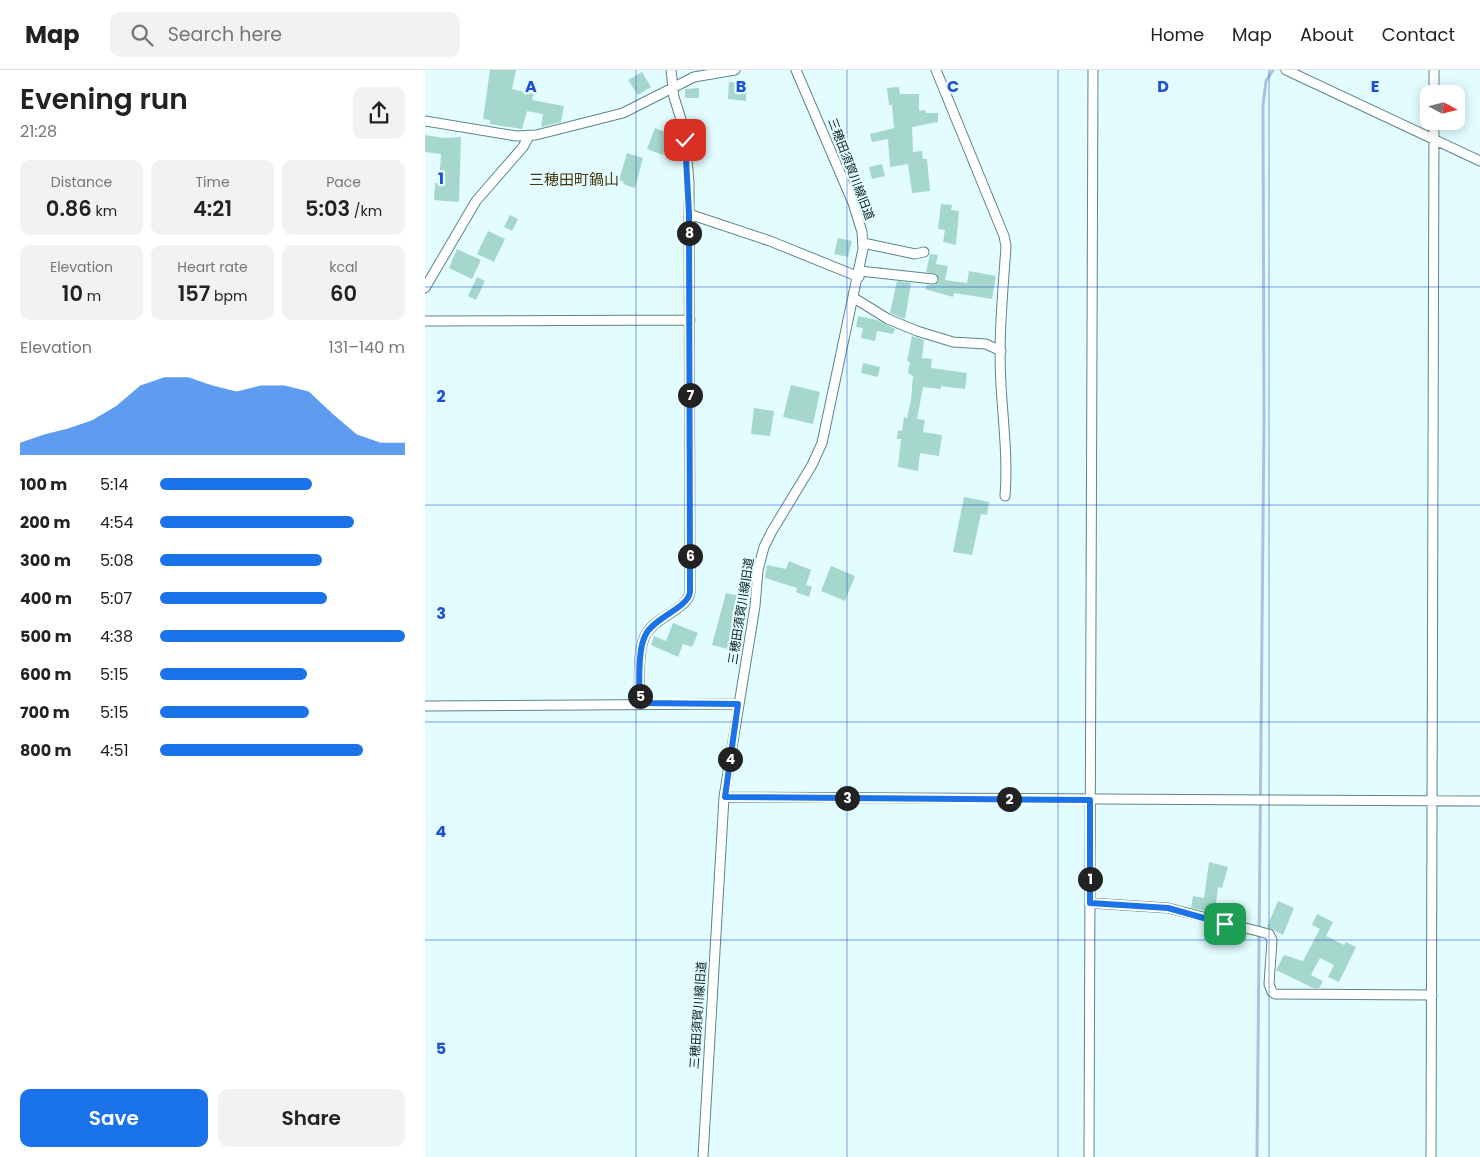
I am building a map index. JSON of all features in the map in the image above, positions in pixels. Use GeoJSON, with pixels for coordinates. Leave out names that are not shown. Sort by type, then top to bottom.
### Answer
{"type":"FeatureCollection","features":[{"type":"Feature","properties":{"kind":"street"},"geometry":{"type":"LineString","coordinates":[[639,703],[642,651],[646,634],[666,615],[688,600],[690,592],[689,214],[685,135],[673,89],[671,70]]}},
{"type":"Feature","properties":{"kind":"street"},"geometry":{"type":"LineString","coordinates":[[425,121],[529,136],[623,113],[694,77],[735,70]]}},
{"type":"Feature","properties":{"kind":"street","name":"三穂田須賀川線旧道"},"geometry":{"type":"LineString","coordinates":[[703,1157],[725,797],[738,704],[755,606],[758,570],[764,547],[819,453],[855,298],[863,244],[859,219],[853,203],[797,70]]}},
{"type":"Feature","properties":{"kind":"street"},"geometry":{"type":"LineString","coordinates":[[936,70],[1004,236],[1006,246],[1001,351],[1001,384],[1006,433],[1005,496]]}},
{"type":"Feature","properties":{"kind":"street"},"geometry":{"type":"LineString","coordinates":[[1089,1157],[1093,70]]}},
{"type":"Feature","properties":{"kind":"street"},"geometry":{"type":"LineString","coordinates":[[1286,70],[1480,161]]}},
{"type":"Feature","properties":{"kind":"street"},"geometry":{"type":"LineString","coordinates":[[1434,70],[1434,85]]}},
{"type":"Feature","properties":{"kind":"street"},"geometry":{"type":"LineString","coordinates":[[1431,1157],[1434,130]]}},
{"type":"Feature","properties":{"kind":"street"},"geometry":{"type":"LineString","coordinates":[[425,288],[471,207],[526,143],[529,136]]}},
{"type":"Feature","properties":{"kind":"street"},"geometry":{"type":"LineString","coordinates":[[689,214],[859,274],[933,279]]}},
{"type":"Feature","properties":{"kind":"street"},"geometry":{"type":"LineString","coordinates":[[863,244],[915,254],[925,252]]}},
{"type":"Feature","properties":{"kind":"street"},"geometry":{"type":"LineString","coordinates":[[855,298],[889,319],[917,331],[953,342],[986,344],[1001,351]]}},
{"type":"Feature","properties":{"kind":"street"},"geometry":{"type":"LineString","coordinates":[[425,321],[690,320]]}},
{"type":"Feature","properties":{"kind":"street"},"geometry":{"type":"LineString","coordinates":[[425,706],[639,703],[738,704]]}},
{"type":"Feature","properties":{"kind":"street"},"geometry":{"type":"LineString","coordinates":[[725,797],[1480,801]]}},
{"type":"Feature","properties":{"kind":"street"},"geometry":{"type":"LineString","coordinates":[[1090,903],[1168,908],[1269,934],[1272,940],[1269,984],[1272,992],[1275,994],[1432,995]]}},
{"type":"Feature","properties":{"kind":"building"},"geometry":{"type":"Polygon","coordinates":[[[490,70],[516,70],[512,89],[534,94],[532,100],[564,106],[561,122],[541,127],[543,114],[527,111],[522,129],[490,124],[490,120],[483,119],[490,70]]]}},
{"type":"Feature","properties":{"kind":"building"},"geometry":{"type":"Polygon","coordinates":[[[642,72],[651,87],[638,95],[628,80],[642,72]]]}},
{"type":"Feature","properties":{"kind":"building"},"geometry":{"type":"Polygon","coordinates":[[[729,82],[747,83],[746,101],[728,99],[729,82]]]}},
{"type":"Feature","properties":{"kind":"building"},"geometry":{"type":"Polygon","coordinates":[[[899,87],[900,94],[919,94],[919,111],[925,110],[926,113],[938,113],[938,122],[912,127],[913,152],[922,151],[923,159],[927,159],[930,191],[912,193],[908,164],[890,167],[888,139],[872,142],[870,134],[894,128],[892,105],[889,105],[887,88],[899,87]]]}},
{"type":"Feature","properties":{"kind":"building"},"geometry":{"type":"Polygon","coordinates":[[[699,88],[699,98],[685,98],[685,89],[699,88]]]}},
{"type":"Feature","properties":{"kind":"building"},"geometry":{"type":"Polygon","coordinates":[[[655,128],[670,134],[663,155],[647,149],[655,128]]]}},
{"type":"Feature","properties":{"kind":"building"},"geometry":{"type":"Polygon","coordinates":[[[425,135],[444,138],[461,137],[459,202],[434,200],[435,183],[439,183],[441,154],[425,152],[425,135]]]}},
{"type":"Feature","properties":{"kind":"building"},"geometry":{"type":"Polygon","coordinates":[[[627,153],[643,158],[635,188],[623,184],[624,182],[619,180],[627,153]]]}},
{"type":"Feature","properties":{"kind":"building"},"geometry":{"type":"Polygon","coordinates":[[[882,164],[885,176],[872,179],[869,167],[882,164]]]}},
{"type":"Feature","properties":{"kind":"building"},"geometry":{"type":"Polygon","coordinates":[[[941,204],[952,205],[951,210],[959,211],[956,245],[943,242],[945,230],[938,229],[941,204]]]}},
{"type":"Feature","properties":{"kind":"building"},"geometry":{"type":"Polygon","coordinates":[[[510,215],[518,219],[512,231],[504,227],[510,215]]]}},
{"type":"Feature","properties":{"kind":"building"},"geometry":{"type":"Polygon","coordinates":[[[488,231],[505,239],[494,262],[477,254],[488,231]]]}},
{"type":"Feature","properties":{"kind":"building"},"geometry":{"type":"Polygon","coordinates":[[[838,238],[852,241],[848,257],[834,254],[838,238]]]}},
{"type":"Feature","properties":{"kind":"building"},"geometry":{"type":"Polygon","coordinates":[[[457,249],[481,260],[472,279],[449,268],[457,249]]]}},
{"type":"Feature","properties":{"kind":"building"},"geometry":{"type":"Polygon","coordinates":[[[930,254],[938,255],[936,264],[948,266],[945,280],[967,283],[969,271],[996,276],[992,299],[954,293],[953,297],[925,289],[927,285],[935,285],[939,280],[936,274],[926,272],[930,254]]]}},
{"type":"Feature","properties":{"kind":"building"},"geometry":{"type":"Polygon","coordinates":[[[477,277],[485,281],[476,300],[468,296],[477,277]]]}},
{"type":"Feature","properties":{"kind":"building"},"geometry":{"type":"Polygon","coordinates":[[[897,281],[911,283],[905,319],[890,313],[897,281]]]}},
{"type":"Feature","properties":{"kind":"building"},"geometry":{"type":"Polygon","coordinates":[[[858,316],[877,320],[895,329],[893,334],[877,331],[875,341],[861,338],[863,328],[856,327],[858,316]]]}},
{"type":"Feature","properties":{"kind":"building"},"geometry":{"type":"Polygon","coordinates":[[[912,336],[924,340],[922,358],[932,359],[931,368],[967,373],[965,389],[941,386],[941,389],[923,387],[917,419],[925,420],[923,432],[942,435],[939,456],[920,453],[918,471],[898,467],[901,439],[897,439],[898,430],[902,431],[904,417],[907,418],[911,400],[913,376],[908,373],[910,362],[907,361],[912,336]]]}},
{"type":"Feature","properties":{"kind":"building"},"geometry":{"type":"Polygon","coordinates":[[[863,363],[880,367],[878,377],[861,373],[863,363]]]}},
{"type":"Feature","properties":{"kind":"building"},"geometry":{"type":"Polygon","coordinates":[[[791,385],[820,392],[813,424],[783,417],[791,385]]]}},
{"type":"Feature","properties":{"kind":"building"},"geometry":{"type":"Polygon","coordinates":[[[754,408],[774,411],[770,436],[751,434],[754,408]]]}},
{"type":"Feature","properties":{"kind":"building"},"geometry":{"type":"Polygon","coordinates":[[[964,497],[989,502],[987,515],[981,514],[972,555],[953,552],[964,497]]]}},
{"type":"Feature","properties":{"kind":"building"},"geometry":{"type":"Polygon","coordinates":[[[789,561],[811,570],[806,585],[812,587],[809,597],[796,592],[797,588],[765,578],[767,565],[786,569],[789,561]]]}},
{"type":"Feature","properties":{"kind":"building"},"geometry":{"type":"Polygon","coordinates":[[[831,566],[855,576],[845,601],[821,591],[831,566]]]}},
{"type":"Feature","properties":{"kind":"building"},"geometry":{"type":"Polygon","coordinates":[[[726,593],[739,596],[735,612],[738,612],[728,649],[712,645],[726,593]]]}},
{"type":"Feature","properties":{"kind":"building"},"geometry":{"type":"Polygon","coordinates":[[[673,623],[698,633],[692,647],[683,644],[678,657],[651,645],[654,636],[666,641],[673,623]]]}},
{"type":"Feature","properties":{"kind":"building"},"geometry":{"type":"Polygon","coordinates":[[[1209,862],[1228,867],[1222,888],[1218,887],[1215,912],[1191,908],[1193,896],[1204,898],[1209,862]]]}},
{"type":"Feature","properties":{"kind":"building"},"geometry":{"type":"Polygon","coordinates":[[[1278,901],[1294,908],[1283,935],[1267,927],[1278,901]]]}},
{"type":"Feature","properties":{"kind":"building"},"geometry":{"type":"Polygon","coordinates":[[[1317,914],[1333,922],[1326,936],[1344,945],[1346,942],[1356,947],[1339,982],[1328,977],[1334,965],[1320,958],[1311,975],[1323,981],[1319,988],[1313,988],[1276,970],[1284,955],[1303,961],[1320,929],[1312,925],[1317,914]]]}},
{"type":"Feature","properties":{"kind":"waterway"},"geometry":{"type":"LineString","coordinates":[[1257,1157],[1264,422],[1263,106],[1266,81],[1273,70]]}},
{"type":"Feature","properties":{"kind":"district","name":"三穂田町鍋山"},"geometry":{"type":"Point","coordinates":[574,180]}},
{"type":"Feature","properties":{"kind":"route"},"geometry":{"type":"LineString","coordinates":[[685,140],[689,182],[690,596],[688,600],[654,625],[644,638],[639,703],[738,704],[725,797],[1090,800],[1090,903],[1132,904],[1168,908],[1225,924]]}}]}
